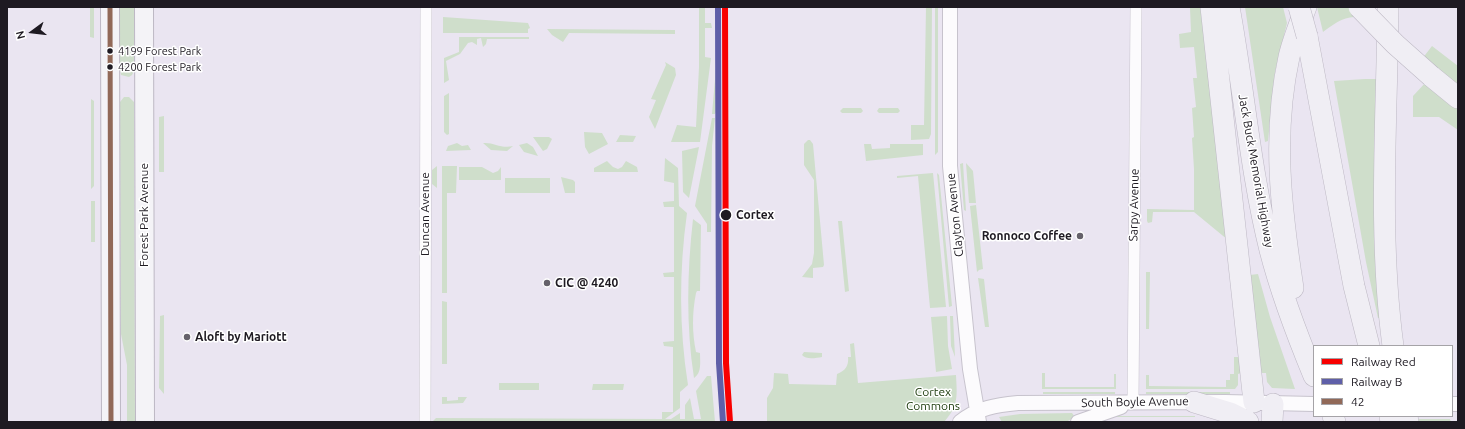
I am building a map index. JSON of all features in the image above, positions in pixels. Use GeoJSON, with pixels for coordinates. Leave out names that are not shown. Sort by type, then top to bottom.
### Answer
{"type":"FeatureCollection","features":[{"type":"Feature","properties":{"kind":"highway"},"geometry":{"type":"LineString","coordinates":[[1194,402],[1230,413],[1262,412],[1211,7]]}},
{"type":"Feature","properties":{"kind":"highway","name":"Jack Buck Memorial Highway"},"geometry":{"type":"LineString","coordinates":[[1229,7],[1260,205],[1270,250],[1299,340],[1313,374]]}},
{"type":"Feature","properties":{"kind":"highway"},"geometry":{"type":"LineString","coordinates":[[1299,7],[1306,36],[1350,266],[1369,345]]}},
{"type":"Feature","properties":{"kind":"highway"},"geometry":{"type":"LineString","coordinates":[[1299,340],[1281,205],[1279,132],[1285,81],[1290,56],[1306,7]]}},
{"type":"Feature","properties":{"kind":"highway"},"geometry":{"type":"LineString","coordinates":[[1359,7],[1395,44],[1431,76],[1455,94]]}},
{"type":"Feature","properties":{"kind":"highway"},"geometry":{"type":"LineString","coordinates":[[1388,7],[1385,233],[1387,293],[1393,345]]}},
{"type":"Feature","properties":{"kind":"main road"},"geometry":{"type":"LineString","coordinates":[[110,7],[111,422]]}},
{"type":"Feature","properties":{"kind":"main road","name":"Forest Park Avenue"},"geometry":{"type":"LineString","coordinates":[[144,7],[145,422]]}},
{"type":"Feature","properties":{"kind":"street","name":"Duncan Avenue"},"geometry":{"type":"LineString","coordinates":[[425,422],[426,7]]}},
{"type":"Feature","properties":{"kind":"street","name":"Clayton Avenue"},"geometry":{"type":"LineString","coordinates":[[950,7],[950,166],[977,417]]}},
{"type":"Feature","properties":{"kind":"street","name":"Sarpy Avenue"},"geometry":{"type":"LineString","coordinates":[[1133,403],[1136,7]]}},
{"type":"Feature","properties":{"kind":"street","name":"South Boyle Avenue"},"geometry":{"type":"LineString","coordinates":[[960,422],[977,417],[994,406],[1018,403],[1194,402]]}},
{"type":"Feature","properties":{"kind":"street"},"geometry":{"type":"LineString","coordinates":[[1078,422],[1133,403]]}},
{"type":"Feature","properties":{"kind":"street"},"geometry":{"type":"LineString","coordinates":[[1262,412],[1296,404],[1313,404]]}},
{"type":"Feature","properties":{"kind":"green space"},"geometry":{"type":"Polygon","coordinates":[[[90,7],[94,7],[94,38],[90,37],[90,7]]]}},
{"type":"Feature","properties":{"kind":"green space"},"geometry":{"type":"Polygon","coordinates":[[[120,7],[134,7],[134,71],[129,77],[121,75],[120,70],[120,7]]]}},
{"type":"Feature","properties":{"kind":"green space"},"geometry":{"type":"Polygon","coordinates":[[[699,7],[705,7],[705,23],[711,23],[712,28],[705,28],[705,57],[711,58],[700,142],[671,142],[677,125],[696,127],[699,67],[699,7]]]}},
{"type":"Feature","properties":{"kind":"green space"},"geometry":{"type":"Polygon","coordinates":[[[926,7],[932,7],[931,134],[929,139],[911,140],[911,125],[924,125],[926,7]]]}},
{"type":"Feature","properties":{"kind":"green space"},"geometry":{"type":"Polygon","coordinates":[[[935,7],[938,7],[938,152],[935,155],[935,7]]]}},
{"type":"Feature","properties":{"kind":"green space"},"geometry":{"type":"Polygon","coordinates":[[[1185,7],[1203,7],[1228,240],[1194,212],[1153,212],[1152,222],[1148,223],[1147,221],[1147,209],[1194,210],[1192,138],[1194,137],[1192,108],[1196,107],[1193,78],[1197,78],[1194,47],[1180,48],[1179,34],[1191,32],[1190,8],[1185,7]]]}},
{"type":"Feature","properties":{"kind":"green space"},"geometry":{"type":"Polygon","coordinates":[[[1245,7],[1283,7],[1287,23],[1275,72],[1268,141],[1265,142],[1245,7]]]}},
{"type":"Feature","properties":{"kind":"green space"},"geometry":{"type":"Polygon","coordinates":[[[1317,7],[1348,7],[1356,17],[1343,19],[1323,32],[1317,7]]]}},
{"type":"Feature","properties":{"kind":"green space"},"geometry":{"type":"Polygon","coordinates":[[[443,17],[528,23],[530,28],[528,29],[528,33],[443,33],[443,17]]]}},
{"type":"Feature","properties":{"kind":"green space"},"geometry":{"type":"Polygon","coordinates":[[[547,29],[675,30],[675,34],[569,33],[563,42],[552,35],[547,29]]]}},
{"type":"Feature","properties":{"kind":"green space"},"geometry":{"type":"Polygon","coordinates":[[[719,33],[719,107],[715,114],[712,114],[719,33]]]}},
{"type":"Feature","properties":{"kind":"green space"},"geometry":{"type":"Polygon","coordinates":[[[459,37],[529,37],[529,39],[487,39],[486,44],[483,47],[481,38],[477,39],[477,45],[472,42],[468,43],[460,54],[446,61],[449,80],[444,83],[444,58],[459,52],[459,37]]]}},
{"type":"Feature","properties":{"kind":"green space"},"geometry":{"type":"Polygon","coordinates":[[[1432,46],[1458,66],[1458,85],[1422,59],[1432,46]]]}},
{"type":"Feature","properties":{"kind":"green space"},"geometry":{"type":"Polygon","coordinates":[[[665,62],[675,68],[676,75],[655,129],[649,117],[656,100],[651,99],[666,65],[665,62]]]}},
{"type":"Feature","properties":{"kind":"green space"},"geometry":{"type":"Polygon","coordinates":[[[1377,79],[1381,318],[1378,318],[1366,262],[1334,81],[1377,79]]]}},
{"type":"Feature","properties":{"kind":"green space"},"geometry":{"type":"Polygon","coordinates":[[[1426,82],[1458,106],[1458,130],[1439,117],[1413,117],[1413,96],[1426,82]]]}},
{"type":"Feature","properties":{"kind":"green space"},"geometry":{"type":"Polygon","coordinates":[[[449,93],[449,134],[447,135],[444,132],[444,96],[449,93]]]}},
{"type":"Feature","properties":{"kind":"green space"},"geometry":{"type":"Polygon","coordinates":[[[124,97],[129,97],[134,102],[135,422],[127,422],[127,365],[121,334],[120,102],[124,97]]]}},
{"type":"Feature","properties":{"kind":"green space"},"geometry":{"type":"Polygon","coordinates":[[[91,99],[94,101],[94,186],[91,189],[91,99]]]}},
{"type":"Feature","properties":{"kind":"green space"},"geometry":{"type":"Polygon","coordinates":[[[843,108],[861,108],[863,111],[861,113],[842,113],[840,111],[843,108]]]}},
{"type":"Feature","properties":{"kind":"green space"},"geometry":{"type":"Polygon","coordinates":[[[879,108],[898,108],[900,111],[898,113],[879,113],[877,111],[879,108]]]}},
{"type":"Feature","properties":{"kind":"green space"},"geometry":{"type":"Polygon","coordinates":[[[164,116],[164,172],[159,172],[159,117],[164,116]]]}},
{"type":"Feature","properties":{"kind":"green space"},"geometry":{"type":"Polygon","coordinates":[[[712,118],[715,118],[712,146],[711,232],[707,232],[707,224],[695,206],[712,118]]]}},
{"type":"Feature","properties":{"kind":"green space"},"geometry":{"type":"Polygon","coordinates":[[[584,132],[602,133],[608,144],[589,154],[585,147],[584,132]]]}},
{"type":"Feature","properties":{"kind":"green space"},"geometry":{"type":"Polygon","coordinates":[[[620,135],[636,136],[633,142],[616,142],[620,135]]]}},
{"type":"Feature","properties":{"kind":"green space"},"geometry":{"type":"Polygon","coordinates":[[[533,137],[549,137],[552,139],[547,149],[543,151],[533,137]]]}},
{"type":"Feature","properties":{"kind":"green space"},"geometry":{"type":"Polygon","coordinates":[[[810,140],[813,144],[824,265],[823,267],[813,268],[813,278],[802,277],[812,264],[814,253],[814,180],[804,165],[804,144],[810,140]]]}},
{"type":"Feature","properties":{"kind":"green space"},"geometry":{"type":"Polygon","coordinates":[[[457,143],[462,146],[468,145],[471,150],[446,151],[448,146],[457,143]]]}},
{"type":"Feature","properties":{"kind":"green space"},"geometry":{"type":"Polygon","coordinates":[[[483,143],[491,143],[505,147],[513,146],[507,151],[491,150],[483,143]]]}},
{"type":"Feature","properties":{"kind":"green space"},"geometry":{"type":"Polygon","coordinates":[[[527,143],[533,147],[538,156],[524,152],[519,145],[527,143]]]}},
{"type":"Feature","properties":{"kind":"green space"},"geometry":{"type":"Polygon","coordinates":[[[864,144],[871,144],[872,149],[890,148],[890,144],[923,144],[923,155],[866,161],[864,144]]]}},
{"type":"Feature","properties":{"kind":"green space"},"geometry":{"type":"Polygon","coordinates":[[[699,147],[689,198],[683,192],[682,151],[699,147]]]}},
{"type":"Feature","properties":{"kind":"green space"},"geometry":{"type":"Polygon","coordinates":[[[665,158],[678,168],[679,206],[687,213],[681,277],[681,299],[683,342],[688,385],[680,392],[680,408],[665,419],[671,419],[680,413],[680,419],[685,419],[685,405],[690,398],[694,419],[701,419],[696,391],[707,376],[711,376],[715,422],[432,422],[436,418],[662,419],[662,412],[673,412],[673,347],[664,346],[663,342],[674,341],[674,277],[664,277],[663,273],[674,272],[674,207],[664,207],[663,202],[674,201],[674,183],[664,181],[665,158]]]}},
{"type":"Feature","properties":{"kind":"green space"},"geometry":{"type":"Polygon","coordinates":[[[607,161],[613,167],[618,169],[622,167],[626,161],[637,167],[638,172],[594,172],[594,168],[607,161]]]}},
{"type":"Feature","properties":{"kind":"green space"},"geometry":{"type":"Polygon","coordinates":[[[963,163],[966,211],[964,210],[960,164],[963,163]]]}},
{"type":"Feature","properties":{"kind":"green space"},"geometry":{"type":"Polygon","coordinates":[[[966,163],[973,171],[976,203],[969,203],[966,163]]]}},
{"type":"Feature","properties":{"kind":"green space"},"geometry":{"type":"Polygon","coordinates":[[[437,166],[437,188],[432,184],[432,170],[437,166]]]}},
{"type":"Feature","properties":{"kind":"green space"},"geometry":{"type":"Polygon","coordinates":[[[442,166],[457,166],[456,193],[447,193],[447,293],[442,293],[442,166]]]}},
{"type":"Feature","properties":{"kind":"green space"},"geometry":{"type":"Polygon","coordinates":[[[459,167],[482,167],[493,173],[498,171],[501,167],[501,180],[459,180],[459,167]]]}},
{"type":"Feature","properties":{"kind":"green space"},"geometry":{"type":"Polygon","coordinates":[[[933,173],[946,307],[930,308],[918,176],[897,178],[897,176],[933,173]]]}},
{"type":"Feature","properties":{"kind":"green space"},"geometry":{"type":"Polygon","coordinates":[[[937,173],[939,175],[952,306],[949,307],[937,173]]]}},
{"type":"Feature","properties":{"kind":"green space"},"geometry":{"type":"Polygon","coordinates":[[[561,177],[573,180],[575,182],[575,193],[565,193],[561,177]]]}},
{"type":"Feature","properties":{"kind":"green space"},"geometry":{"type":"Polygon","coordinates":[[[505,178],[550,178],[550,193],[505,193],[505,178]]]}},
{"type":"Feature","properties":{"kind":"green space"},"geometry":{"type":"Polygon","coordinates":[[[91,201],[95,201],[95,242],[91,242],[91,201]]]}},
{"type":"Feature","properties":{"kind":"green space"},"geometry":{"type":"Polygon","coordinates":[[[976,205],[983,269],[977,272],[970,206],[976,205]]]}},
{"type":"Feature","properties":{"kind":"green space"},"geometry":{"type":"Polygon","coordinates":[[[693,219],[701,225],[700,291],[697,291],[696,293],[693,323],[696,352],[700,353],[700,364],[697,376],[694,378],[691,358],[688,299],[693,219]]]}},
{"type":"Feature","properties":{"kind":"green space"},"geometry":{"type":"Polygon","coordinates":[[[838,221],[842,221],[849,291],[845,292],[838,221]]]}},
{"type":"Feature","properties":{"kind":"green space"},"geometry":{"type":"Polygon","coordinates":[[[1146,272],[1150,272],[1149,329],[1146,329],[1146,272]]]}},
{"type":"Feature","properties":{"kind":"green space"},"geometry":{"type":"Polygon","coordinates":[[[1258,274],[1270,317],[1295,389],[1272,388],[1267,382],[1266,373],[1261,373],[1250,275],[1258,274]]]}},
{"type":"Feature","properties":{"kind":"green space"},"geometry":{"type":"Polygon","coordinates":[[[978,278],[984,279],[989,327],[985,327],[978,278]]]}},
{"type":"Feature","properties":{"kind":"green space"},"geometry":{"type":"Polygon","coordinates":[[[442,301],[447,302],[447,364],[442,364],[442,301]]]}},
{"type":"Feature","properties":{"kind":"green space"},"geometry":{"type":"Polygon","coordinates":[[[164,315],[164,394],[159,388],[160,316],[164,315]]]}},
{"type":"Feature","properties":{"kind":"green space"},"geometry":{"type":"Polygon","coordinates":[[[947,316],[948,346],[952,369],[936,372],[931,317],[947,316]]]}},
{"type":"Feature","properties":{"kind":"green space"},"geometry":{"type":"Polygon","coordinates":[[[950,316],[953,316],[955,357],[951,346],[950,316]]]}},
{"type":"Feature","properties":{"kind":"green space","name":"Cortex Commons"},"geometry":{"type":"Polygon","coordinates":[[[854,343],[858,383],[956,375],[956,400],[949,416],[944,422],[767,422],[767,398],[773,388],[774,373],[788,374],[789,384],[836,385],[837,374],[846,368],[848,357],[851,357],[850,344],[854,343]]]}},
{"type":"Feature","properties":{"kind":"green space"},"geometry":{"type":"Polygon","coordinates":[[[804,352],[822,353],[822,357],[806,358],[802,355],[804,352]]]}},
{"type":"Feature","properties":{"kind":"green space"},"geometry":{"type":"Polygon","coordinates":[[[1234,357],[1239,357],[1241,373],[1238,374],[1238,385],[1235,389],[1146,389],[1146,375],[1149,375],[1149,386],[1226,387],[1226,380],[1230,380],[1230,374],[1234,374],[1234,357]]]}},
{"type":"Feature","properties":{"kind":"green space"},"geometry":{"type":"Polygon","coordinates":[[[1042,373],[1045,373],[1045,387],[1114,387],[1114,374],[1116,374],[1116,389],[1042,389],[1042,373]]]}},
{"type":"Feature","properties":{"kind":"green space"},"geometry":{"type":"Polygon","coordinates":[[[499,383],[539,383],[539,390],[499,390],[499,383]]]}},
{"type":"Feature","properties":{"kind":"green space"},"geometry":{"type":"Polygon","coordinates":[[[593,384],[624,384],[623,390],[592,390],[593,384]]]}},
{"type":"Feature","properties":{"kind":"green space"},"geometry":{"type":"Polygon","coordinates":[[[1043,392],[1115,392],[1115,394],[1043,394],[1043,392]]]}},
{"type":"Feature","properties":{"kind":"green space"},"geometry":{"type":"Polygon","coordinates":[[[1146,392],[1230,392],[1230,394],[1146,394],[1146,392]]]}},
{"type":"Feature","properties":{"kind":"green space"},"geometry":{"type":"Polygon","coordinates":[[[442,397],[447,397],[447,401],[458,400],[458,397],[467,397],[463,403],[442,404],[442,397]]]}},
{"type":"Feature","properties":{"kind":"green space"},"geometry":{"type":"Polygon","coordinates":[[[1072,413],[1075,417],[1066,422],[1002,422],[999,417],[1020,414],[1072,413]]]}},
{"type":"Feature","properties":{"kind":"green space"},"geometry":{"type":"Polygon","coordinates":[[[1195,416],[1195,417],[1107,417],[1195,416]]]}},
{"type":"Feature","properties":{"kind":"green space"},"geometry":{"type":"Polygon","coordinates":[[[1417,419],[1450,419],[1451,422],[1418,422],[1417,419]]]}},
{"type":"Feature","properties":{"kind":"green space"},"geometry":{"type":"Polygon","coordinates":[[[1203,421],[1215,422],[1106,422],[1203,421]]]}},
{"type":"Feature","properties":{"kind":"rail line","name":"B"},"geometry":{"type":"LineString","coordinates":[[718,7],[719,363],[723,422]]}},
{"type":"Feature","properties":{"kind":"rail line","name":"Red"},"geometry":{"type":"LineString","coordinates":[[725,7],[726,363],[730,422]]}},
{"type":"Feature","properties":{"kind":"transit line","name":"42"},"geometry":{"type":"LineString","coordinates":[[110,7],[111,422]]}},
{"type":"Feature","properties":{"kind":"place","name":"4199 Forest Park"},"geometry":{"type":"Point","coordinates":[110,51]}},
{"type":"Feature","properties":{"kind":"place","name":"4200 Forest Park"},"geometry":{"type":"Point","coordinates":[110,67]}},
{"type":"Feature","properties":{"kind":"place","name":"Cortex"},"geometry":{"type":"Point","coordinates":[726,215]}},
{"type":"Feature","properties":{"kind":"place","name":"Ronnoco Coffee"},"geometry":{"type":"Point","coordinates":[1080,236]}},
{"type":"Feature","properties":{"kind":"place","name":"CIC @ 4240"},"geometry":{"type":"Point","coordinates":[547,283]}},
{"type":"Feature","properties":{"kind":"place","name":"Aloft by Mariott"},"geometry":{"type":"Point","coordinates":[187,337]}}]}
